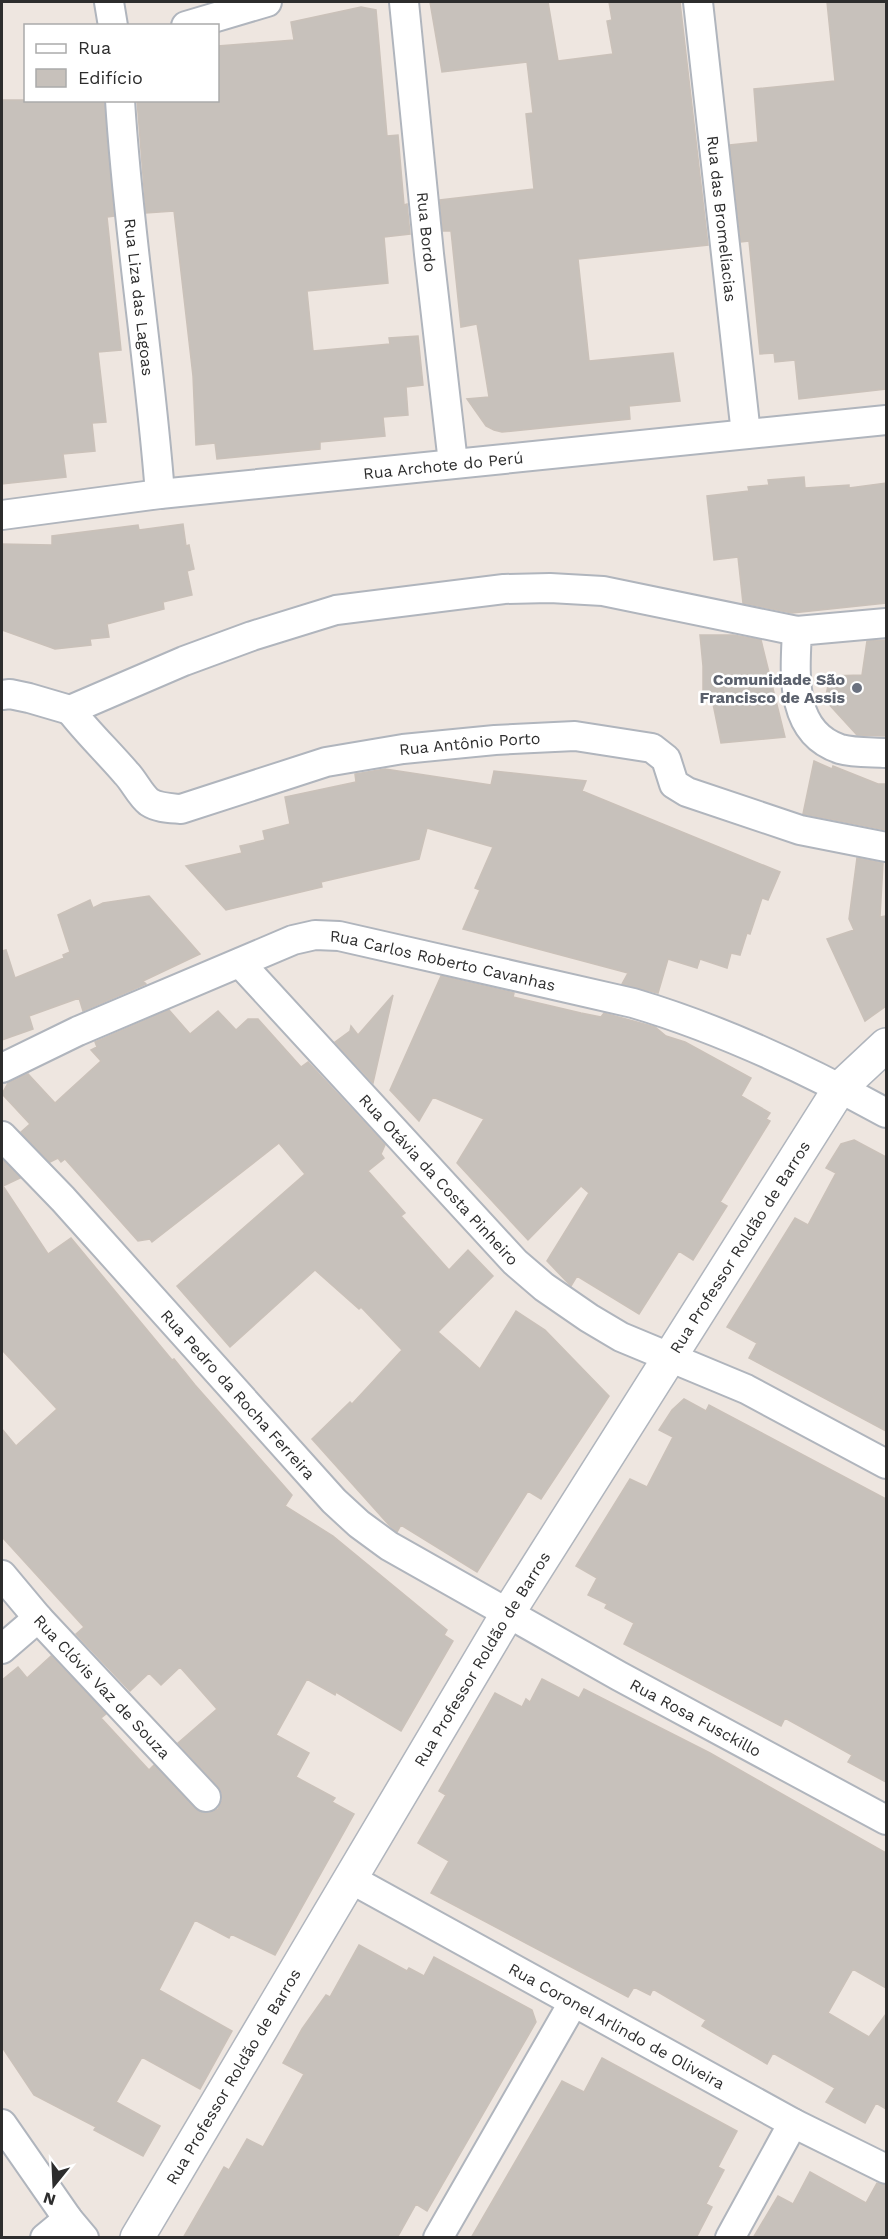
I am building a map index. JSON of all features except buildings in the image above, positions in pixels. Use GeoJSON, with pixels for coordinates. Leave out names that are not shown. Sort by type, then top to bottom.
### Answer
{"type":"FeatureCollection","features":[{"type":"Feature","properties":{"kind":"street"},"geometry":{"type":"LineString","coordinates":[[109,2],[113,24]]}},
{"type":"Feature","properties":{"kind":"street"},"geometry":{"type":"LineString","coordinates":[[193,24],[267,2]]}},
{"type":"Feature","properties":{"kind":"street","name":"Rua Bordo"},"geometry":{"type":"LineString","coordinates":[[404,2],[453,463]]}},
{"type":"Feature","properties":{"kind":"street","name":"Rua das Bromelíacias"},"geometry":{"type":"LineString","coordinates":[[698,2],[746,434]]}},
{"type":"Feature","properties":{"kind":"street","name":"Rua Liza das Lagoas"},"geometry":{"type":"LineString","coordinates":[[120,102],[125,176],[160,494]]}},
{"type":"Feature","properties":{"kind":"street","name":"Rua Archote do Perú"},"geometry":{"type":"LineString","coordinates":[[2,515],[160,494],[886,420]]}},
{"type":"Feature","properties":{"kind":"street"},"geometry":{"type":"LineString","coordinates":[[2,695],[29,698],[70,710],[184,661],[252,636],[336,610],[504,589],[550,588],[603,591],[797,631],[886,623]]}},
{"type":"Feature","properties":{"kind":"street"},"geometry":{"type":"LineString","coordinates":[[797,631],[799,706],[805,722],[825,742],[841,749],[886,753]]}},
{"type":"Feature","properties":{"kind":"street","name":"Rua Antônio Porto"},"geometry":{"type":"LineString","coordinates":[[70,710],[83,728],[126,773],[147,800],[165,807],[181,809],[337,760],[403,749],[495,740],[575,736],[652,748],[666,759],[674,784],[687,792],[800,830],[886,847]]}},
{"type":"Feature","properties":{"kind":"street","name":"Rua Carlos Roberto Cavanhas"},"geometry":{"type":"LineString","coordinates":[[2,1068],[78,1031],[293,940],[315,935],[349,938],[633,1002],[700,1025],[840,1088],[886,1113]]}},
{"type":"Feature","properties":{"kind":"street","name":"Rua Otávia da Costa Pinheiro"},"geometry":{"type":"LineString","coordinates":[[240,963],[515,1262],[544,1287],[621,1337],[669,1359],[746,1389],[886,1464]]}},
{"type":"Feature","properties":{"kind":"street","name":"Rua Professor Roldão de Barros"},"geometry":{"type":"LineString","coordinates":[[137,2238],[508,1612],[840,1088],[886,1045]]}},
{"type":"Feature","properties":{"kind":"street","name":"Rua Pedro da Rocha Ferreira"},"geometry":{"type":"LineString","coordinates":[[2,1136],[63,1199],[334,1501],[359,1524],[389,1546],[508,1612]]}},
{"type":"Feature","properties":{"kind":"street","name":"Rua Clóvis Vaz de Souza"},"geometry":{"type":"LineString","coordinates":[[2,1575],[38,1618],[206,1797]]}},
{"type":"Feature","properties":{"kind":"street","name":"Rua Rosa Fusckillo"},"geometry":{"type":"LineString","coordinates":[[508,1612],[619,1676],[886,1820]]}},
{"type":"Feature","properties":{"kind":"street"},"geometry":{"type":"LineString","coordinates":[[2,1649],[38,1618]]}},
{"type":"Feature","properties":{"kind":"street","name":"Rua Coronel Arlindo de Oliveira"},"geometry":{"type":"LineString","coordinates":[[349,1878],[793,2123],[886,2169]]}},
{"type":"Feature","properties":{"kind":"street"},"geometry":{"type":"LineString","coordinates":[[438,2238],[573,2003]]}},
{"type":"Feature","properties":{"kind":"street"},"geometry":{"type":"LineString","coordinates":[[730,2238],[793,2123]]}},
{"type":"Feature","properties":{"kind":"street"},"geometry":{"type":"LineString","coordinates":[[2,2124],[76,2228],[45,2238]]}},
{"type":"Feature","properties":{"kind":"place","name":"Comunidade São Francisco de Assis"},"geometry":{"type":"Point","coordinates":[857,688]}}]}
